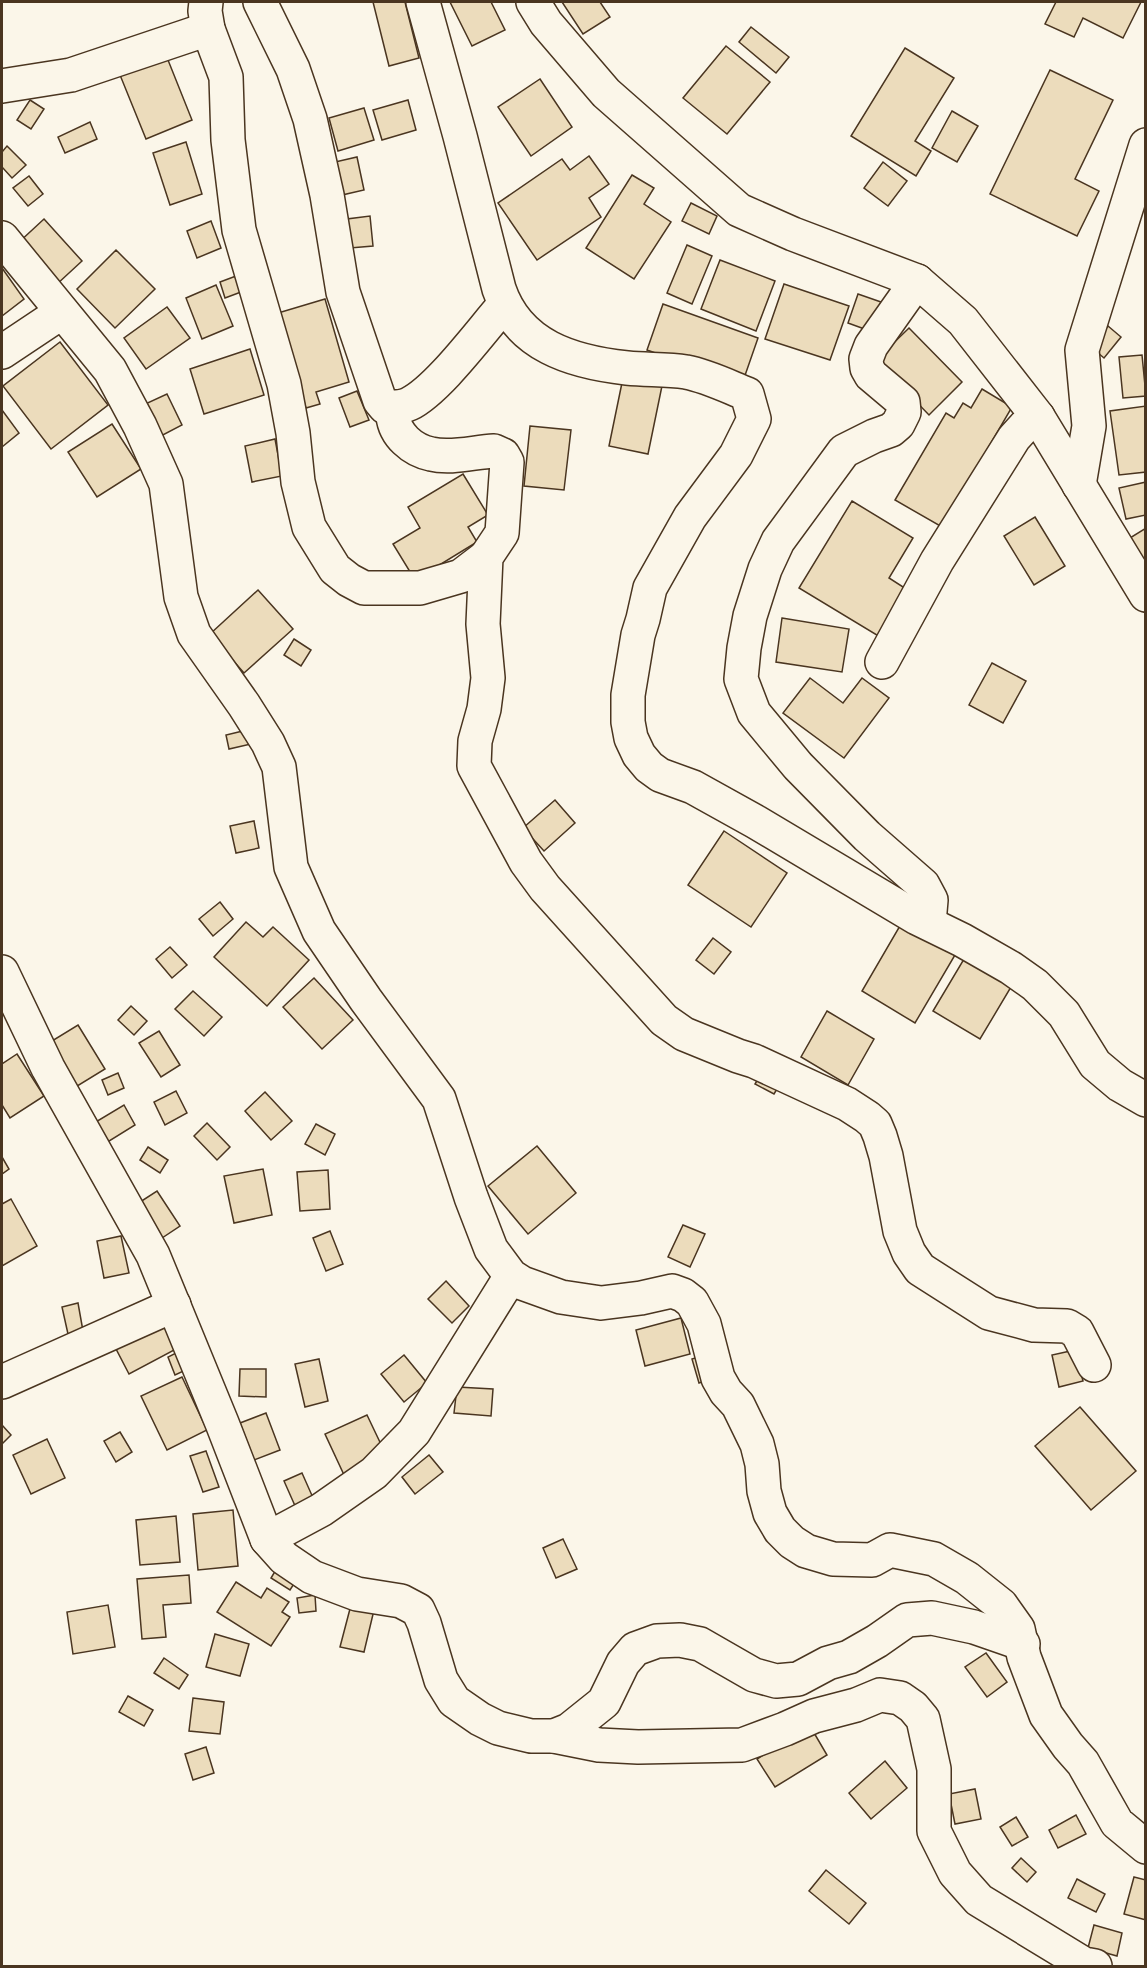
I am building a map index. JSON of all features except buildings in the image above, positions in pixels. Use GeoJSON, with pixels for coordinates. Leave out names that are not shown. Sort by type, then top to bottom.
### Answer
{"type":"FeatureCollection","features":[{"type":"Feature","properties":{"kind":"street"},"geometry":{"type":"LineString","coordinates":[[260,2],[293,69],[310,119],[327,195],[343,292],[365,358],[380,401],[386,407],[400,407]]}},
{"type":"Feature","properties":{"kind":"street"},"geometry":{"type":"LineString","coordinates":[[423,2],[504,305],[517,323],[537,341],[565,355],[588,362],[627,368],[686,372],[747,394],[754,419],[736,455],[690,517],[650,588],[638,635],[628,695],[628,722],[631,738],[639,755],[660,775],[693,787],[1011,968],[1035,985],[1064,1014],[1095,1064],[1120,1085],[1146,1100]]}},
{"type":"Feature","properties":{"kind":"street"},"geometry":{"type":"LineString","coordinates":[[533,2],[546,23],[606,93],[740,210],[793,234],[917,281],[963,321],[1038,417],[1146,595]]}},
{"type":"Feature","properties":{"kind":"street"},"geometry":{"type":"LineString","coordinates":[[2,86],[71,75],[207,15],[226,77],[228,140],[239,230],[284,384],[293,433],[298,482],[309,527],[335,569],[364,588],[420,588],[461,576],[486,557],[502,533],[507,462],[503,455],[494,451],[432,454],[413,446],[401,436],[394,426],[393,416],[400,407],[421,396],[449,370],[504,305]]}},
{"type":"Feature","properties":{"kind":"street"},"geometry":{"type":"LineString","coordinates":[[1079,485],[1089,426],[1082,350],[1146,145]]}},
{"type":"Feature","properties":{"kind":"street"},"geometry":{"type":"LineString","coordinates":[[2,238],[110,370],[141,426],[166,484],[182,597],[194,634],[244,705],[268,743],[279,767],[291,867],[319,931],[366,1000],[439,1098],[471,1197],[491,1249],[512,1276],[522,1283],[561,1297],[601,1303],[672,1291],[692,1302],[704,1324],[718,1378],[726,1392],[738,1405],[757,1444],[770,1514],[780,1530],[806,1551],[833,1559],[872,1560],[890,1550],[934,1559],[968,1578],[1002,1605],[1018,1629],[1024,1657],[1046,1715],[1083,1763],[1117,1823],[1146,1847]]}},
{"type":"Feature","properties":{"kind":"street"},"geometry":{"type":"LineString","coordinates":[[917,281],[872,346],[866,359],[871,375],[903,402],[904,412],[898,424],[891,430],[844,451],[778,541],[765,569],[750,616],[741,679],[754,713],[798,765],[867,836],[923,885],[931,900],[929,923]]}},
{"type":"Feature","properties":{"kind":"street"},"geometry":{"type":"LineString","coordinates":[[2,352],[62,312]]}},
{"type":"Feature","properties":{"kind":"street"},"geometry":{"type":"LineString","coordinates":[[882,662],[937,561],[1014,438],[1038,417]]}},
{"type":"Feature","properties":{"kind":"street"},"geometry":{"type":"LineString","coordinates":[[486,557],[483,624],[488,678],[484,709],[475,741],[474,766],[526,862],[544,888],[664,1020],[699,1041],[754,1061],[847,1104],[875,1124],[886,1156],[900,1231],[909,1253],[920,1269],[989,1314],[1034,1325],[1067,1326],[1077,1332],[1094,1365]]}},
{"type":"Feature","properties":{"kind":"street"},"geometry":{"type":"LineString","coordinates":[[2,972],[48,1068],[153,1255],[267,1539],[284,1558],[312,1577],[357,1594],[400,1601],[418,1610],[441,1680],[454,1701],[498,1728],[531,1736],[554,1736],[599,1745],[742,1745],[814,1716],[856,1705],[880,1695],[900,1698],[913,1707],[923,1719],[934,1769],[934,1831],[955,1873],[978,1900],[1084,1964],[1095,1966]]}},
{"type":"Feature","properties":{"kind":"street"},"geometry":{"type":"LineString","coordinates":[[267,1539],[321,1510],[374,1473],[414,1432],[512,1276]]}},
{"type":"Feature","properties":{"kind":"street"},"geometry":{"type":"LineString","coordinates":[[2,1382],[174,1305]]}},
{"type":"Feature","properties":{"kind":"street"},"geometry":{"type":"LineString","coordinates":[[554,1736],[569,1730],[603,1702],[623,1663],[635,1649],[657,1641],[680,1640],[700,1644],[754,1675],[776,1681],[798,1679],[828,1663],[849,1656],[877,1641],[907,1620],[932,1618],[974,1627],[1023,1644]]}}]}
